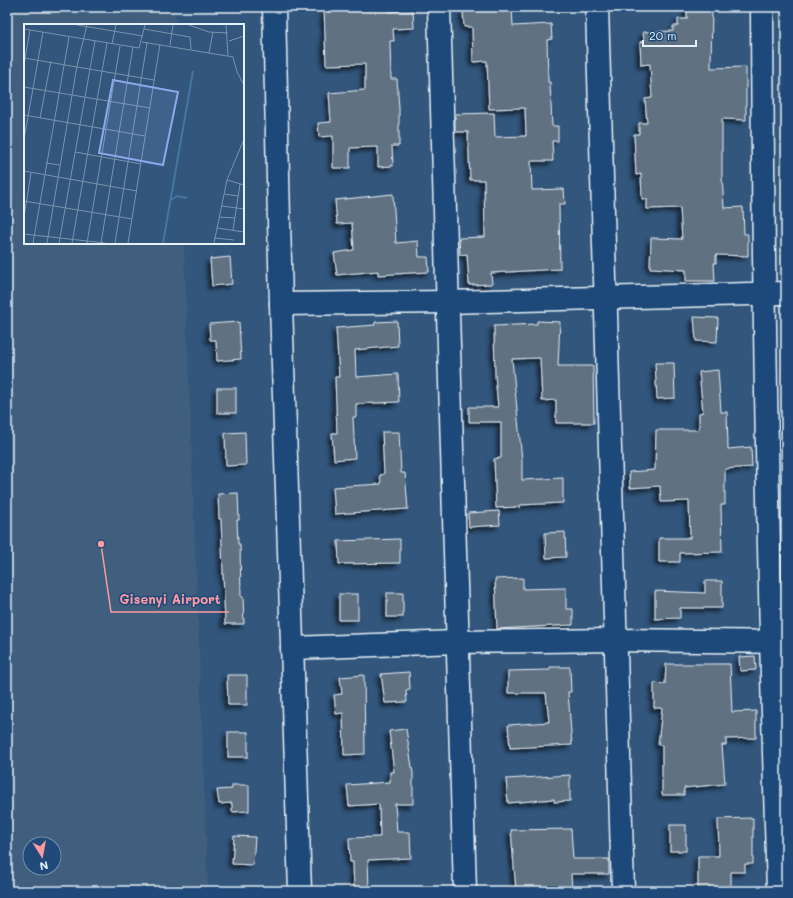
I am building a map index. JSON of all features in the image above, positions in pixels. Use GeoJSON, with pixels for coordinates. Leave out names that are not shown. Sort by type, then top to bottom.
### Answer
{"type":"FeatureCollection","features":[{"type":"Feature","properties":{"kind":"street"},"geometry":{"type":"LineString","coordinates":[[274,7],[281,304],[300,891]]}},
{"type":"Feature","properties":{"kind":"street"},"geometry":{"type":"LineString","coordinates":[[439,7],[465,891]]}},
{"type":"Feature","properties":{"kind":"street"},"geometry":{"type":"LineString","coordinates":[[597,7],[623,891]]}},
{"type":"Feature","properties":{"kind":"street"},"geometry":{"type":"LineString","coordinates":[[762,7],[763,293],[778,642],[778,891]]}},
{"type":"Feature","properties":{"kind":"street"},"geometry":{"type":"LineString","coordinates":[[281,304],[447,302],[786,293]]}},
{"type":"Feature","properties":{"kind":"street"},"geometry":{"type":"LineString","coordinates":[[292,648],[457,642],[615,640],[778,642]]}},
{"type":"Feature","properties":{"kind":"shaded area"},"geometry":{"type":"Polygon","coordinates":[[[7,7],[175,7],[176,24],[24,24],[24,244],[184,244],[208,891],[7,891],[7,7]]]}},
{"type":"Feature","properties":{"kind":"building"},"geometry":{"type":"Polygon","coordinates":[[[324,7],[387,7],[388,12],[413,11],[414,28],[393,29],[394,41],[390,41],[391,79],[397,79],[399,108],[399,146],[392,146],[393,166],[378,167],[378,147],[350,148],[350,168],[333,168],[333,136],[319,137],[318,123],[331,122],[329,93],[365,90],[365,64],[326,65],[324,7]]]}},
{"type":"Feature","properties":{"kind":"building"},"geometry":{"type":"Polygon","coordinates":[[[486,7],[512,7],[513,26],[551,24],[552,39],[547,40],[548,82],[550,82],[552,126],[558,126],[558,141],[552,141],[553,161],[531,161],[532,190],[564,189],[565,204],[559,204],[560,269],[491,273],[492,284],[469,285],[467,254],[460,255],[459,238],[485,237],[484,180],[470,180],[468,132],[455,132],[455,114],[494,113],[495,137],[526,136],[525,108],[489,109],[487,61],[473,62],[472,27],[464,27],[463,11],[486,10],[486,7]]]}},
{"type":"Feature","properties":{"kind":"building"},"geometry":{"type":"Polygon","coordinates":[[[687,7],[712,7],[711,68],[746,67],[746,120],[722,119],[722,176],[724,208],[743,207],[744,234],[748,234],[748,256],[716,255],[716,263],[714,263],[715,281],[686,281],[686,270],[650,268],[651,238],[682,239],[680,208],[647,209],[647,199],[642,199],[641,174],[636,175],[634,134],[639,134],[639,123],[647,123],[645,99],[652,98],[650,64],[641,65],[640,42],[644,41],[643,32],[673,31],[673,26],[678,26],[678,19],[687,19],[687,7]]]}},
{"type":"Feature","properties":{"kind":"building"},"geometry":{"type":"Polygon","coordinates":[[[393,194],[396,243],[418,241],[419,257],[428,257],[429,272],[378,275],[378,271],[337,275],[334,253],[354,250],[352,223],[337,224],[335,200],[393,194]]]}},
{"type":"Feature","properties":{"kind":"building"},"geometry":{"type":"Polygon","coordinates":[[[230,257],[232,284],[212,286],[210,259],[230,257]]]}},
{"type":"Feature","properties":{"kind":"building"},"geometry":{"type":"Polygon","coordinates":[[[694,317],[718,318],[717,342],[696,341],[694,317]]]}},
{"type":"Feature","properties":{"kind":"building"},"geometry":{"type":"Polygon","coordinates":[[[397,321],[398,346],[355,350],[356,377],[398,374],[399,402],[356,404],[356,417],[353,417],[355,458],[334,460],[332,433],[337,433],[335,377],[339,377],[336,328],[375,325],[375,322],[397,321]]]}},
{"type":"Feature","properties":{"kind":"building"},"geometry":{"type":"Polygon","coordinates":[[[537,321],[560,322],[558,366],[593,366],[594,423],[556,423],[556,400],[542,401],[540,358],[512,359],[522,460],[522,480],[563,478],[563,503],[520,505],[520,507],[496,508],[494,459],[501,458],[501,422],[469,422],[469,407],[498,407],[495,375],[494,326],[537,324],[537,321]]]}},
{"type":"Feature","properties":{"kind":"building"},"geometry":{"type":"Polygon","coordinates":[[[239,322],[241,359],[217,361],[216,340],[210,340],[209,324],[239,322]]]}},
{"type":"Feature","properties":{"kind":"building"},"geometry":{"type":"Polygon","coordinates":[[[655,363],[674,363],[675,398],[657,399],[655,363]]]}},
{"type":"Feature","properties":{"kind":"building"},"geometry":{"type":"Polygon","coordinates":[[[718,370],[721,412],[727,412],[728,449],[751,447],[752,467],[725,469],[725,505],[721,505],[722,552],[680,553],[680,562],[659,562],[659,538],[690,538],[689,501],[661,502],[660,486],[630,488],[629,472],[655,470],[656,430],[699,430],[699,413],[703,412],[699,372],[718,370]]]}},
{"type":"Feature","properties":{"kind":"building"},"geometry":{"type":"Polygon","coordinates":[[[217,388],[236,388],[236,413],[217,413],[217,388]]]}},
{"type":"Feature","properties":{"kind":"building"},"geometry":{"type":"Polygon","coordinates":[[[245,432],[246,465],[226,466],[225,433],[245,432]]]}},
{"type":"Feature","properties":{"kind":"building"},"geometry":{"type":"Polygon","coordinates":[[[382,432],[399,432],[401,473],[405,473],[408,509],[335,514],[333,487],[381,484],[380,475],[384,474],[382,432]]]}},
{"type":"Feature","properties":{"kind":"building"},"geometry":{"type":"Polygon","coordinates":[[[238,493],[238,544],[240,544],[241,597],[243,597],[244,624],[225,624],[221,519],[219,519],[218,494],[238,493]]]}},
{"type":"Feature","properties":{"kind":"building"},"geometry":{"type":"Polygon","coordinates":[[[499,511],[500,525],[469,527],[468,513],[499,511]]]}},
{"type":"Feature","properties":{"kind":"building"},"geometry":{"type":"Polygon","coordinates":[[[565,532],[566,557],[546,558],[545,533],[565,532]]]}},
{"type":"Feature","properties":{"kind":"building"},"geometry":{"type":"Polygon","coordinates":[[[400,539],[400,563],[339,564],[338,541],[400,539]]]}},
{"type":"Feature","properties":{"kind":"building"},"geometry":{"type":"Polygon","coordinates":[[[523,578],[523,589],[566,588],[566,609],[573,609],[573,625],[497,629],[495,579],[523,578]]]}},
{"type":"Feature","properties":{"kind":"building"},"geometry":{"type":"Polygon","coordinates":[[[705,581],[722,581],[722,608],[680,608],[680,618],[655,619],[655,591],[705,593],[705,581]]]}},
{"type":"Feature","properties":{"kind":"building"},"geometry":{"type":"Polygon","coordinates":[[[387,593],[403,593],[403,617],[387,617],[387,593]]]}},
{"type":"Feature","properties":{"kind":"building"},"geometry":{"type":"Polygon","coordinates":[[[339,594],[358,594],[358,620],[339,620],[339,594]]]}},
{"type":"Feature","properties":{"kind":"building"},"geometry":{"type":"Polygon","coordinates":[[[755,656],[756,670],[740,671],[739,657],[755,656]]]}},
{"type":"Feature","properties":{"kind":"building"},"geometry":{"type":"Polygon","coordinates":[[[666,664],[730,664],[732,712],[756,711],[756,738],[726,739],[726,745],[722,745],[725,784],[684,788],[684,795],[662,795],[662,745],[658,745],[662,708],[654,708],[654,683],[665,684],[666,664]]]}},
{"type":"Feature","properties":{"kind":"building"},"geometry":{"type":"Polygon","coordinates":[[[550,667],[570,667],[571,692],[568,692],[572,745],[510,748],[508,725],[549,722],[546,693],[508,693],[508,671],[550,670],[550,667]]]}},
{"type":"Feature","properties":{"kind":"building"},"geometry":{"type":"Polygon","coordinates":[[[409,672],[410,689],[406,690],[407,702],[385,703],[381,674],[409,672]]]}},
{"type":"Feature","properties":{"kind":"building"},"geometry":{"type":"Polygon","coordinates":[[[227,675],[247,675],[247,705],[228,705],[227,675]]]}},
{"type":"Feature","properties":{"kind":"building"},"geometry":{"type":"Polygon","coordinates":[[[364,675],[365,754],[344,755],[343,713],[336,714],[334,695],[342,694],[340,677],[364,675]]]}},
{"type":"Feature","properties":{"kind":"building"},"geometry":{"type":"Polygon","coordinates":[[[406,729],[413,773],[413,804],[395,804],[397,832],[410,832],[411,858],[368,860],[369,891],[354,891],[353,862],[350,862],[349,838],[380,837],[379,804],[349,806],[347,785],[390,782],[390,772],[394,772],[389,731],[406,729]]]}},
{"type":"Feature","properties":{"kind":"building"},"geometry":{"type":"Polygon","coordinates":[[[228,732],[248,732],[248,757],[228,757],[228,732]]]}},
{"type":"Feature","properties":{"kind":"building"},"geometry":{"type":"Polygon","coordinates":[[[570,775],[570,801],[554,802],[554,799],[508,803],[506,779],[570,775]]]}},
{"type":"Feature","properties":{"kind":"building"},"geometry":{"type":"Polygon","coordinates":[[[232,785],[249,785],[249,811],[232,812],[232,803],[219,804],[217,790],[232,789],[232,785]]]}},
{"type":"Feature","properties":{"kind":"building"},"geometry":{"type":"Polygon","coordinates":[[[753,818],[753,864],[745,864],[745,872],[731,872],[731,891],[698,891],[698,856],[719,856],[718,819],[753,818]]]}},
{"type":"Feature","properties":{"kind":"building"},"geometry":{"type":"Polygon","coordinates":[[[670,825],[686,825],[686,851],[670,851],[670,825]]]}},
{"type":"Feature","properties":{"kind":"building"},"geometry":{"type":"Polygon","coordinates":[[[571,829],[573,859],[609,859],[609,874],[571,874],[572,891],[516,891],[511,830],[571,829]]]}},
{"type":"Feature","properties":{"kind":"building"},"geometry":{"type":"Polygon","coordinates":[[[234,836],[255,837],[253,865],[232,864],[234,836]]]}},
{"type":"Feature","properties":{"kind":"place","name":"Gisenyi Airport"},"geometry":{"type":"Point","coordinates":[101,544]}}]}
